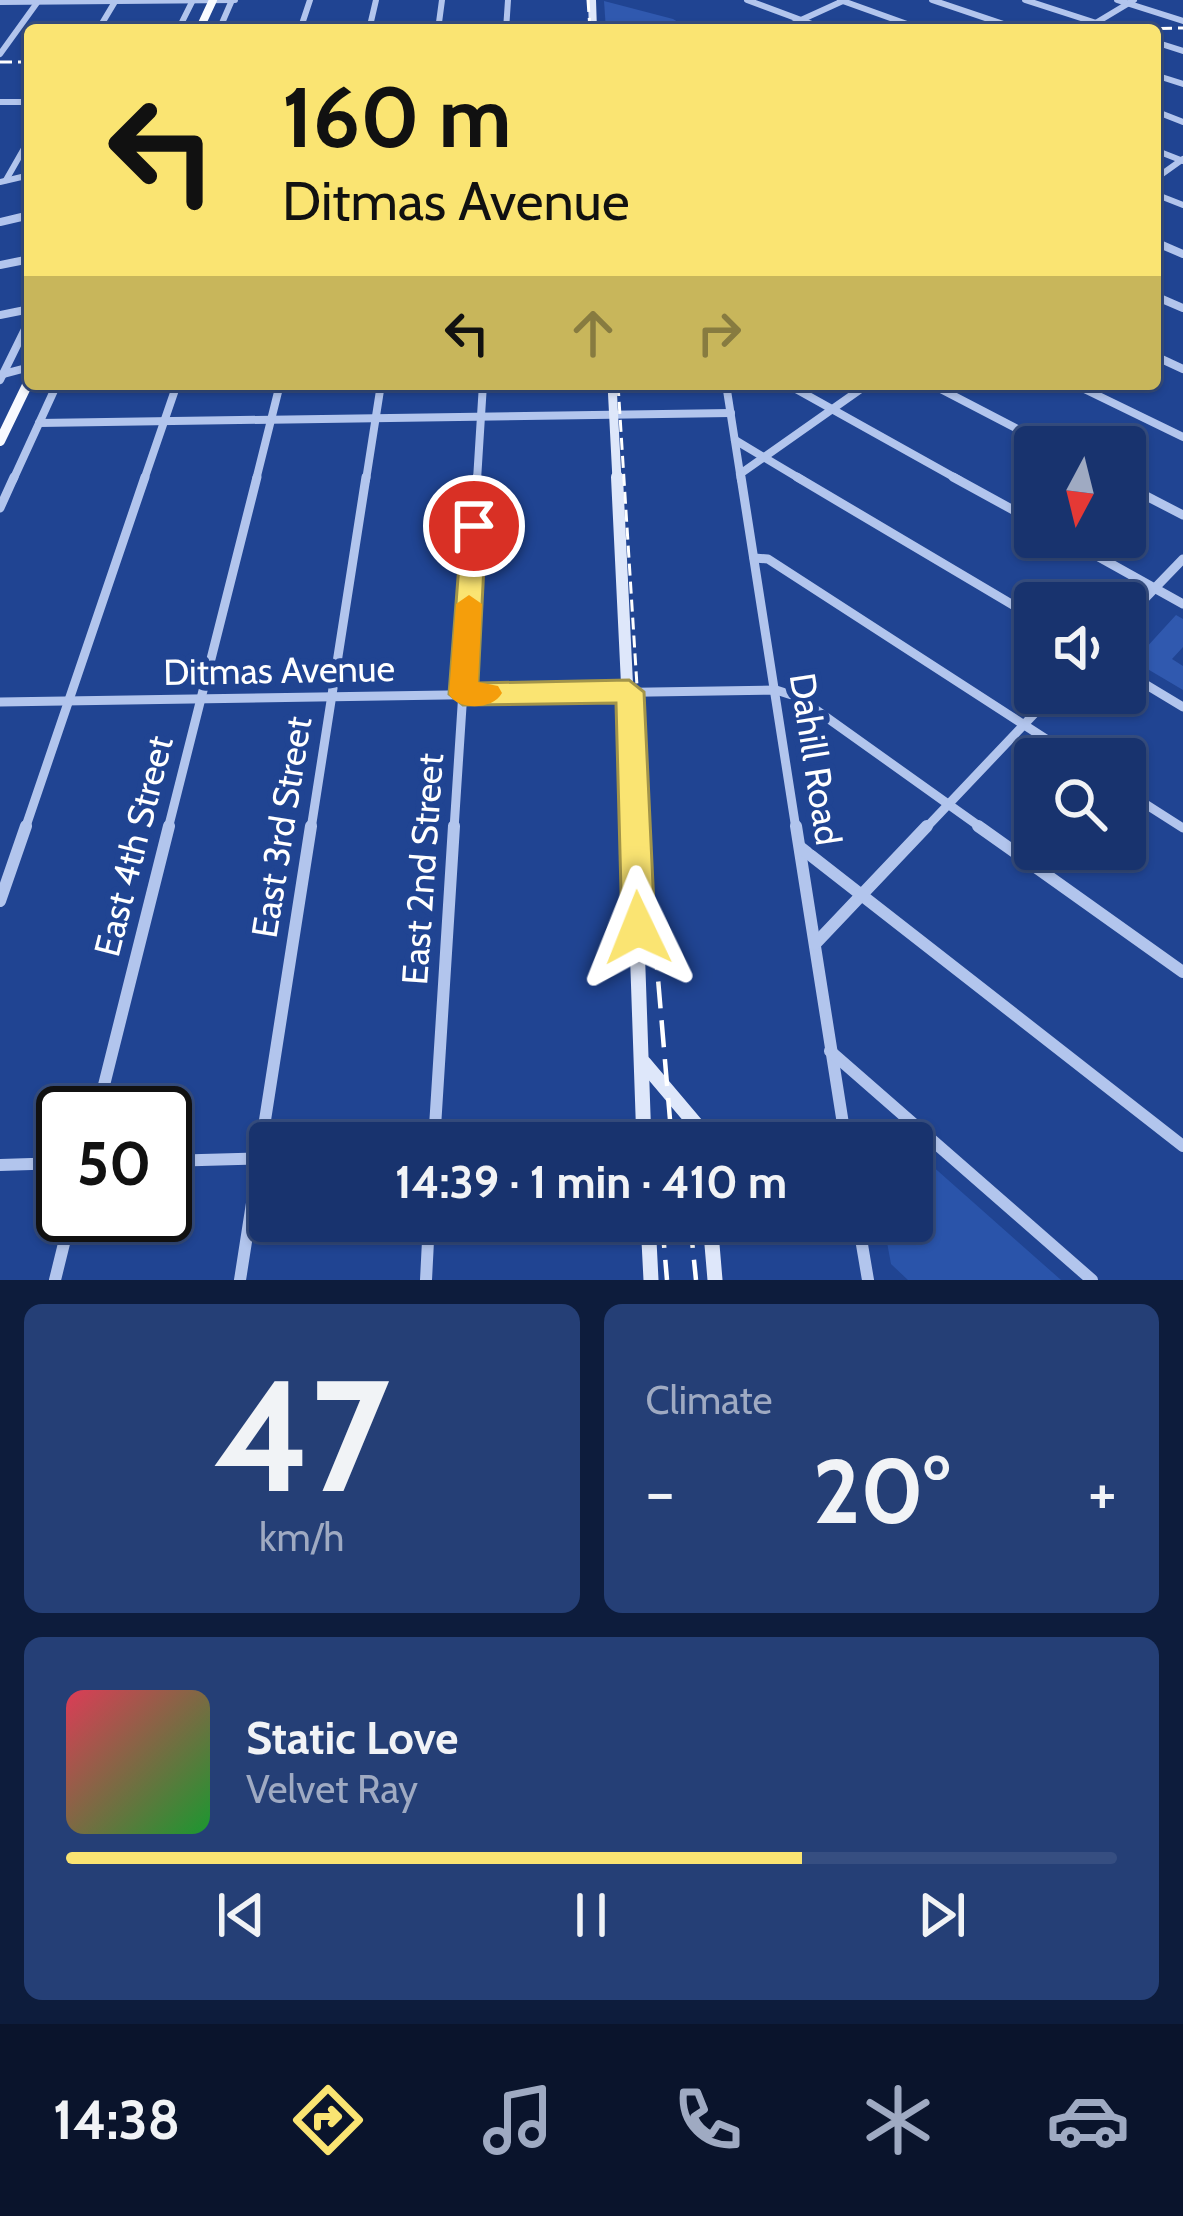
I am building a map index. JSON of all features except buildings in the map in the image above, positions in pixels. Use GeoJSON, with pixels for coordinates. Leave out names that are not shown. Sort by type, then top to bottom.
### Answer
{"type":"FeatureCollection","features":[{"type":"Feature","properties":{"kind":"main road"},"geometry":{"type":"LineString","coordinates":[[0,441],[25,390]]}},
{"type":"Feature","properties":{"kind":"main road"},"geometry":{"type":"LineString","coordinates":[[612,390],[629,692],[644,1122]]}},
{"type":"Feature","properties":{"kind":"main road"},"geometry":{"type":"LineString","coordinates":[[643,1062],[694,1122]]}},
{"type":"Feature","properties":{"kind":"main road"},"geometry":{"type":"LineString","coordinates":[[649,1242],[651,1280]]}},
{"type":"Feature","properties":{"kind":"main road"},"geometry":{"type":"LineString","coordinates":[[712,1242],[715,1280]]}},
{"type":"Feature","properties":{"kind":"street"},"geometry":{"type":"LineString","coordinates":[[0,2],[233,0]]}},
{"type":"Feature","properties":{"kind":"street"},"geometry":{"type":"LineString","coordinates":[[747,0],[812,24]]}},
{"type":"Feature","properties":{"kind":"street"},"geometry":{"type":"LineString","coordinates":[[792,24],[843,0],[908,24]]}},
{"type":"Feature","properties":{"kind":"street"},"geometry":{"type":"LineString","coordinates":[[932,0],[1002,24]]}},
{"type":"Feature","properties":{"kind":"street"},"geometry":{"type":"LineString","coordinates":[[1025,0],[1099,24]]}},
{"type":"Feature","properties":{"kind":"street"},"geometry":{"type":"LineString","coordinates":[[1117,0],[1183,20]]}},
{"type":"Feature","properties":{"kind":"street"},"geometry":{"type":"LineString","coordinates":[[0,54],[39,1]]}},
{"type":"Feature","properties":{"kind":"street"},"geometry":{"type":"LineString","coordinates":[[1096,23],[1131,2]]}},
{"type":"Feature","properties":{"kind":"street"},"geometry":{"type":"LineString","coordinates":[[3,181],[24,148]]}},
{"type":"Feature","properties":{"kind":"street"},"geometry":{"type":"LineString","coordinates":[[1,376],[24,332]]}},
{"type":"Feature","properties":{"kind":"street"},"geometry":{"type":"LineString","coordinates":[[0,508],[54,390]]}},
{"type":"Feature","properties":{"kind":"street"},"geometry":{"type":"LineString","coordinates":[[0,902],[176,390]]}},
{"type":"Feature","properties":{"kind":"street","name":"East 4th Street"},"geometry":{"type":"LineString","coordinates":[[104,1086],[279,390]]}},
{"type":"Feature","properties":{"kind":"street","name":"East 3rd Street"},"geometry":{"type":"LineString","coordinates":[[270,1122],[380,390]]}},
{"type":"Feature","properties":{"kind":"street","name":"East 2nd Street"},"geometry":{"type":"LineString","coordinates":[[435,1122],[483,390]]}},
{"type":"Feature","properties":{"kind":"street","name":"Dahill Road"},"geometry":{"type":"LineString","coordinates":[[728,390],[842,1122]]}},
{"type":"Feature","properties":{"kind":"street"},"geometry":{"type":"LineString","coordinates":[[798,390],[1014,509]]}},
{"type":"Feature","properties":{"kind":"street"},"geometry":{"type":"LineString","coordinates":[[740,474],[859,390]]}},
{"type":"Feature","properties":{"kind":"street"},"geometry":{"type":"LineString","coordinates":[[943,390],[1014,427]]}},
{"type":"Feature","properties":{"kind":"street"},"geometry":{"type":"LineString","coordinates":[[1086,390],[1183,437]]}},
{"type":"Feature","properties":{"kind":"street"},"geometry":{"type":"LineString","coordinates":[[39,423],[731,413]]}},
{"type":"Feature","properties":{"kind":"street"},"geometry":{"type":"LineString","coordinates":[[735,440],[1014,605]]}},
{"type":"Feature","properties":{"kind":"street"},"geometry":{"type":"LineString","coordinates":[[1146,496],[1183,515]]}},
{"type":"Feature","properties":{"kind":"street"},"geometry":{"type":"LineString","coordinates":[[754,557],[767,559],[1045,738]]}},
{"type":"Feature","properties":{"kind":"street"},"geometry":{"type":"LineString","coordinates":[[1101,558],[1183,604]]}},
{"type":"Feature","properties":{"kind":"street"},"geometry":{"type":"LineString","coordinates":[[1146,598],[1183,559]]}},
{"type":"Feature","properties":{"kind":"street"},"geometry":{"type":"LineString","coordinates":[[1146,685],[1183,707]]}},
{"type":"Feature","properties":{"kind":"street"},"geometry":{"type":"LineString","coordinates":[[776,690],[798,697],[1183,972]]}},
{"type":"Feature","properties":{"kind":"street","name":"Ditmas Avenue"},"geometry":{"type":"LineString","coordinates":[[0,702],[776,690]]}},
{"type":"Feature","properties":{"kind":"street"},"geometry":{"type":"LineString","coordinates":[[814,944],[1034,714]]}},
{"type":"Feature","properties":{"kind":"street"},"geometry":{"type":"LineString","coordinates":[[1146,804],[1183,828]]}},
{"type":"Feature","properties":{"kind":"street"},"geometry":{"type":"LineString","coordinates":[[799,846],[1183,1146]]}},
{"type":"Feature","properties":{"kind":"street"},"geometry":{"type":"LineString","coordinates":[[830,1051],[1092,1280]]}},
{"type":"Feature","properties":{"kind":"street"},"geometry":{"type":"LineString","coordinates":[[192,1160],[249,1158]]}},
{"type":"Feature","properties":{"kind":"street"},"geometry":{"type":"LineString","coordinates":[[0,1165],[36,1164]]}},
{"type":"Feature","properties":{"kind":"street","name":"East 3rd Street"},"geometry":{"type":"LineString","coordinates":[[240,1280],[249,1236]]}},
{"type":"Feature","properties":{"kind":"street"},"geometry":{"type":"LineString","coordinates":[[55,1280],[64,1242]]}},
{"type":"Feature","properties":{"kind":"street"},"geometry":{"type":"LineString","coordinates":[[425,1280],[428,1242]]}},
{"type":"Feature","properties":{"kind":"street"},"geometry":{"type":"LineString","coordinates":[[862,1242],[868,1280]]}},
{"type":"Feature","properties":{"kind":"shaded area"},"geometry":{"type":"Polygon","coordinates":[[[933,1167],[1061,1280],[908,1280],[891,1264],[887,1242],[933,1242],[933,1167]]]}},
{"type":"Feature","properties":{"kind":"railway"},"geometry":{"type":"LineString","coordinates":[[588,0],[590,24]]}},
{"type":"Feature","properties":{"kind":"railway"},"geometry":{"type":"LineString","coordinates":[[1161,28],[1183,28]]}},
{"type":"Feature","properties":{"kind":"railway"},"geometry":{"type":"LineString","coordinates":[[0,62],[24,62]]}},
{"type":"Feature","properties":{"kind":"railway"},"geometry":{"type":"LineString","coordinates":[[618,390],[646,829]]}},
{"type":"Feature","properties":{"kind":"railway"},"geometry":{"type":"LineString","coordinates":[[645,826],[670,1122]]}},
{"type":"Feature","properties":{"kind":"railway"},"geometry":{"type":"LineString","coordinates":[[664,1242],[667,1280]]}},
{"type":"Feature","properties":{"kind":"railway"},"geometry":{"type":"LineString","coordinates":[[692,1242],[696,1280]]}},
{"type":"Feature","properties":{"kind":"slow traffic"},"geometry":{"type":"LineString","coordinates":[[469,604],[463,694],[488,693]]}},
{"type":"Feature","properties":{"kind":"route"},"geometry":{"type":"LineString","coordinates":[[474,526],[463,694],[629,692],[638,928]]}}]}
